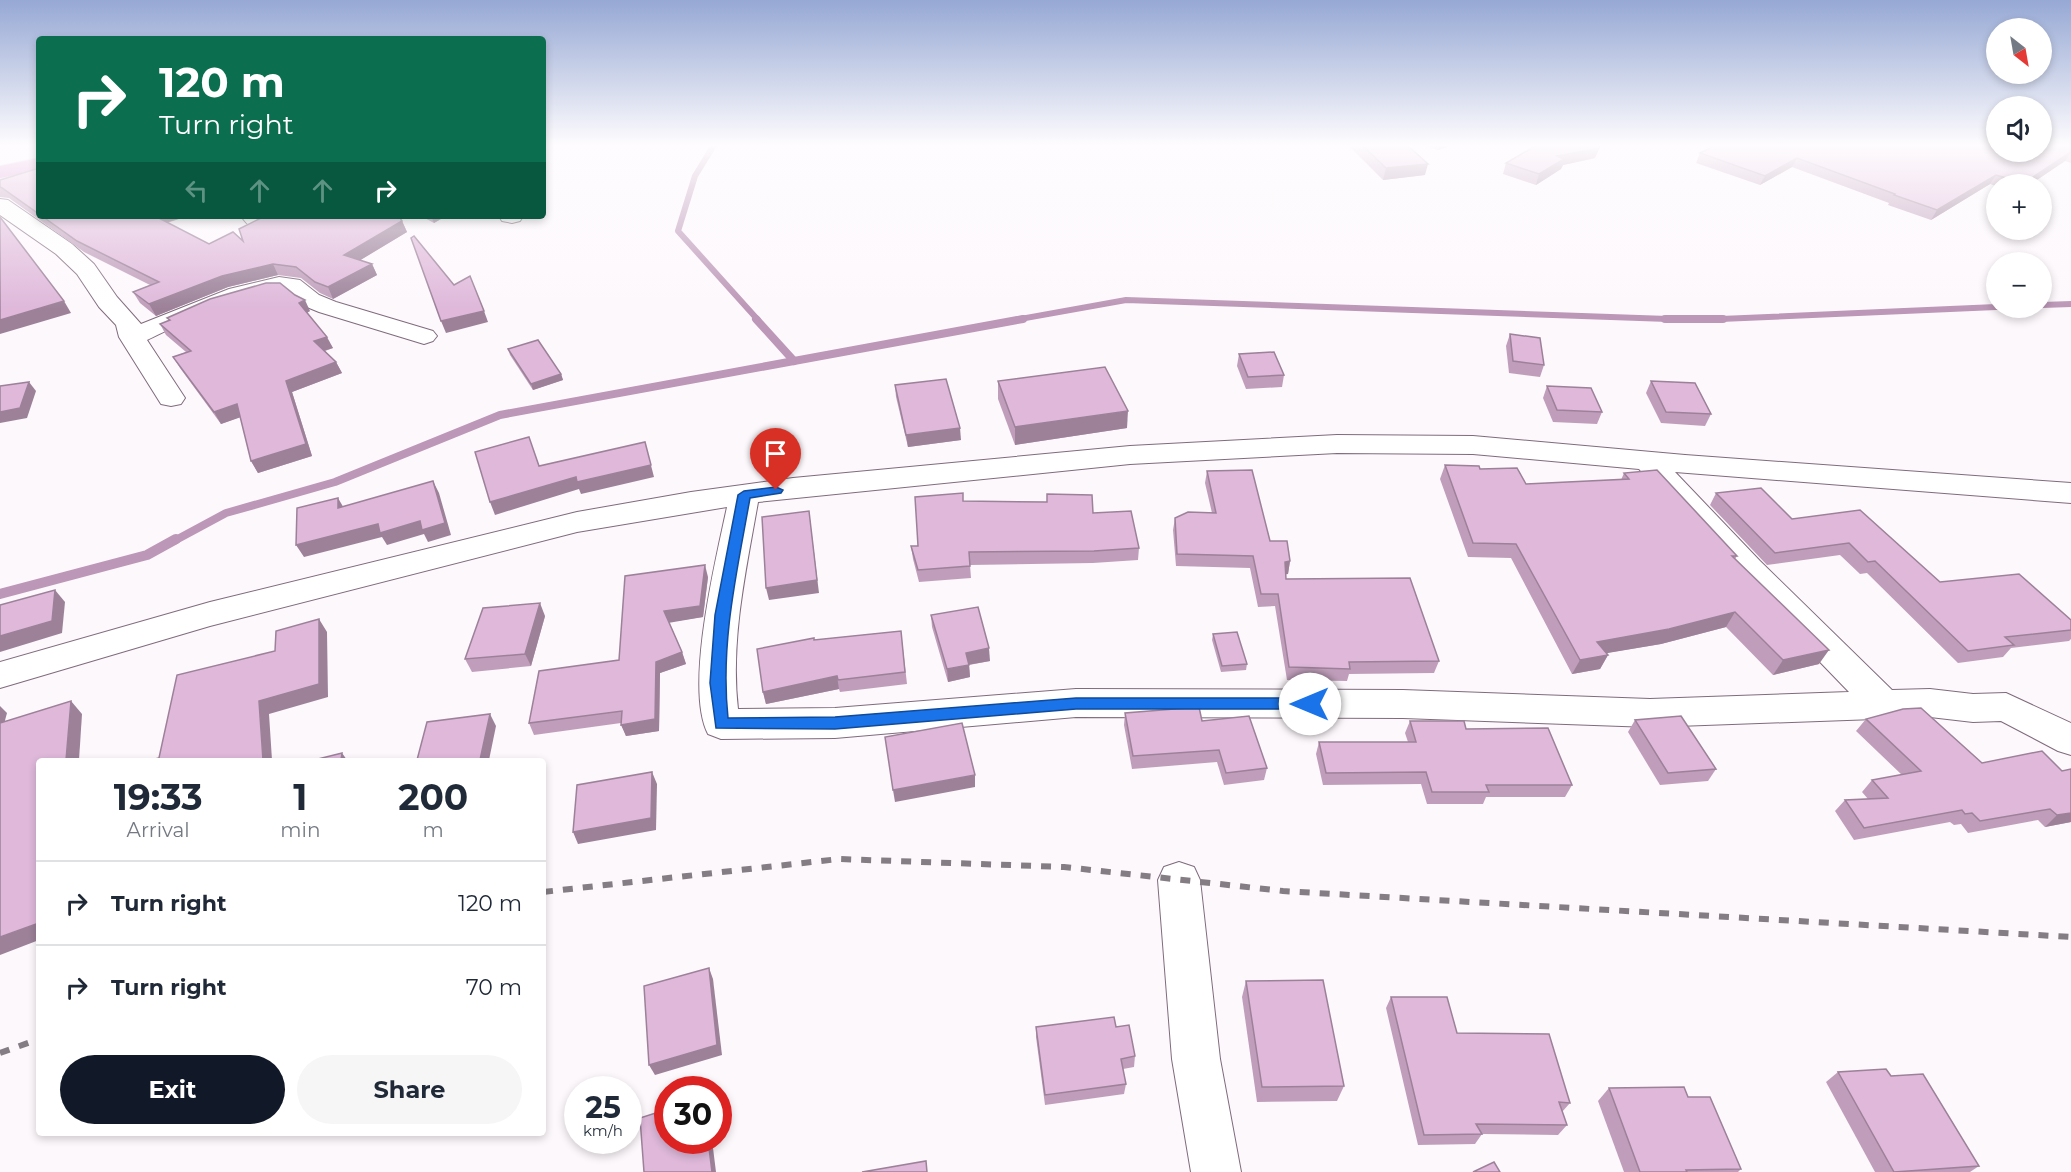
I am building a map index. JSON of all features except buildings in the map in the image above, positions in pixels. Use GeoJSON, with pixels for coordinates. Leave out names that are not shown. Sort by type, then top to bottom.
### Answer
{"type":"FeatureCollection","features":[{"type":"Feature","properties":{"kind":"street"},"geometry":{"type":"LineString","coordinates":[[0,205],[64,249],[86,269],[108,302],[128,323],[132,337],[171,398]]}},
{"type":"Feature","properties":{"kind":"street"},"geometry":{"type":"LineString","coordinates":[[132,337],[251,289],[273,284],[292,284],[311,301],[424,336]]}},
{"type":"Feature","properties":{"kind":"street"},"geometry":{"type":"LineString","coordinates":[[0,675],[221,611],[600,518],[744,495],[1130,455],[1313,445],[1404,443],[1473,445],[1648,461],[2071,493]]}},
{"type":"Feature","properties":{"kind":"street"},"geometry":{"type":"LineString","coordinates":[[1648,461],[1757,578],[1883,704]]}},
{"type":"Feature","properties":{"kind":"street"},"geometry":{"type":"LineString","coordinates":[[744,495],[722,615],[717,683],[721,724],[835,723],[1076,704],[1403,704],[1650,713],[1930,703],[1973,708],[2006,707],[2071,740]]}},
{"type":"Feature","properties":{"kind":"street"},"geometry":{"type":"LineString","coordinates":[[1179,880],[1196,1059],[1216,1172]]}},
{"type":"Feature","properties":{"kind":"waterway"},"geometry":{"type":"LineString","coordinates":[[688,200],[678,231],[758,320]]}},
{"type":"Feature","properties":{"kind":"waterway"},"geometry":{"type":"LineString","coordinates":[[1015,320],[1126,300],[1668,319]]}},
{"type":"Feature","properties":{"kind":"waterway"},"geometry":{"type":"LineString","coordinates":[[2052,305],[2071,304]]}},
{"type":"Feature","properties":{"kind":"waterway"},"geometry":{"type":"LineString","coordinates":[[1720,319],[1986,307]]}},
{"type":"Feature","properties":{"kind":"waterway"},"geometry":{"type":"LineString","coordinates":[[756,319],[794,361]]}},
{"type":"Feature","properties":{"kind":"waterway"},"geometry":{"type":"LineString","coordinates":[[174,541],[226,513],[335,482],[500,415],[1023,319]]}},
{"type":"Feature","properties":{"kind":"waterway"},"geometry":{"type":"LineString","coordinates":[[1668,319],[1720,319]]}},
{"type":"Feature","properties":{"kind":"waterway"},"geometry":{"type":"LineString","coordinates":[[1668,319],[1720,319]]}},
{"type":"Feature","properties":{"kind":"waterway"},"geometry":{"type":"LineString","coordinates":[[0,594],[147,555],[176,539]]}},
{"type":"Feature","properties":{"kind":"railway"},"geometry":{"type":"LineString","coordinates":[[546,892],[839,859],[1064,867],[1283,891],[2071,937]]}},
{"type":"Feature","properties":{"kind":"railway"},"geometry":{"type":"LineString","coordinates":[[0,1053],[36,1040]]}},
{"type":"Feature","properties":{"kind":"route"},"geometry":{"type":"LineString","coordinates":[[776,490],[744,495],[722,615],[717,683],[721,724],[835,723],[1076,704],[1310,704]]}}]}
